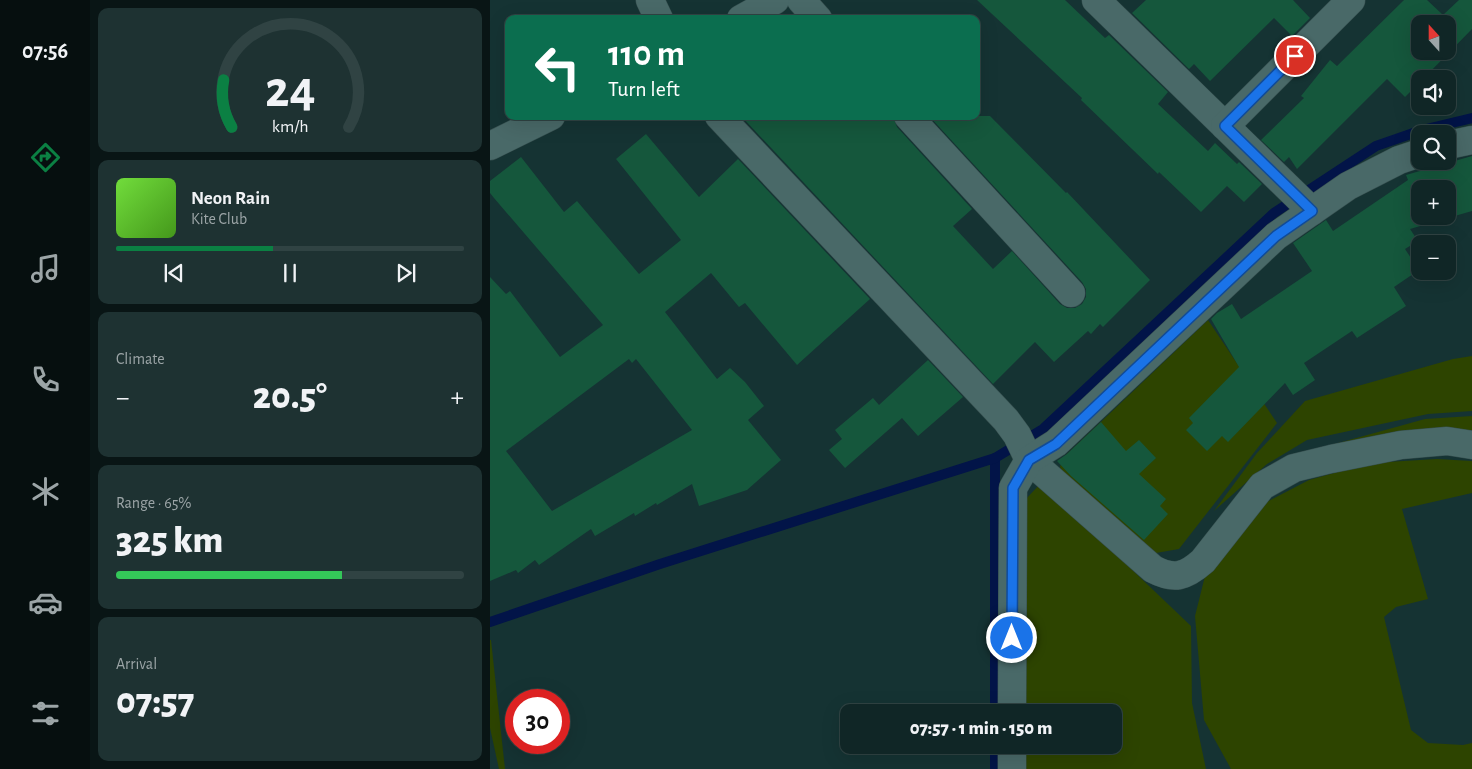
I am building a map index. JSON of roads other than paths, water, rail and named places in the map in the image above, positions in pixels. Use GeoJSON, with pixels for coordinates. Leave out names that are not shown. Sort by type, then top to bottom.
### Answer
{"type":"FeatureCollection","features":[{"type":"Feature","properties":{"kind":"street"},"geometry":{"type":"LineString","coordinates":[[650,0],[657,15]]}},
{"type":"Feature","properties":{"kind":"street"},"geometry":{"type":"LineString","coordinates":[[748,15],[775,0]]}},
{"type":"Feature","properties":{"kind":"street"},"geometry":{"type":"LineString","coordinates":[[801,0],[814,15]]}},
{"type":"Feature","properties":{"kind":"street"},"geometry":{"type":"LineString","coordinates":[[1225,126],[1351,0]]}},
{"type":"Feature","properties":{"kind":"street"},"geometry":{"type":"LineString","coordinates":[[1099,1],[1301,201]]}},
{"type":"Feature","properties":{"kind":"street"},"geometry":{"type":"LineString","coordinates":[[490,146],[543,120]]}},
{"type":"Feature","properties":{"kind":"street"},"geometry":{"type":"LineString","coordinates":[[723,120],[1006,420],[1023,449],[1153,569],[1164,575],[1179,576],[1193,570],[1203,562],[1262,486],[1294,468],[1401,445],[1447,441],[1472,444]]}},
{"type":"Feature","properties":{"kind":"street"},"geometry":{"type":"LineString","coordinates":[[912,120],[1072,293]]}},
{"type":"Feature","properties":{"kind":"street"},"geometry":{"type":"LineString","coordinates":[[1456,144],[1472,140]]}},
{"type":"Feature","properties":{"kind":"street"},"geometry":{"type":"LineString","coordinates":[[1023,449],[1056,444],[1276,236],[1301,201],[1348,186],[1399,160],[1411,157]]}},
{"type":"Feature","properties":{"kind":"street"},"geometry":{"type":"LineString","coordinates":[[1012,704],[1013,488],[1023,449]]}},
{"type":"Feature","properties":{"kind":"street"},"geometry":{"type":"LineString","coordinates":[[1012,754],[1012,769]]}},
{"type":"Feature","properties":{"kind":"waterway"},"geometry":{"type":"LineString","coordinates":[[490,622],[660,564],[995,458],[1043,429],[1274,213],[1376,146],[1422,130],[1472,118]]}},
{"type":"Feature","properties":{"kind":"waterway"},"geometry":{"type":"LineString","coordinates":[[995,458],[995,704]]}},
{"type":"Feature","properties":{"kind":"waterway"},"geometry":{"type":"LineString","coordinates":[[995,754],[995,769]]}}]}
